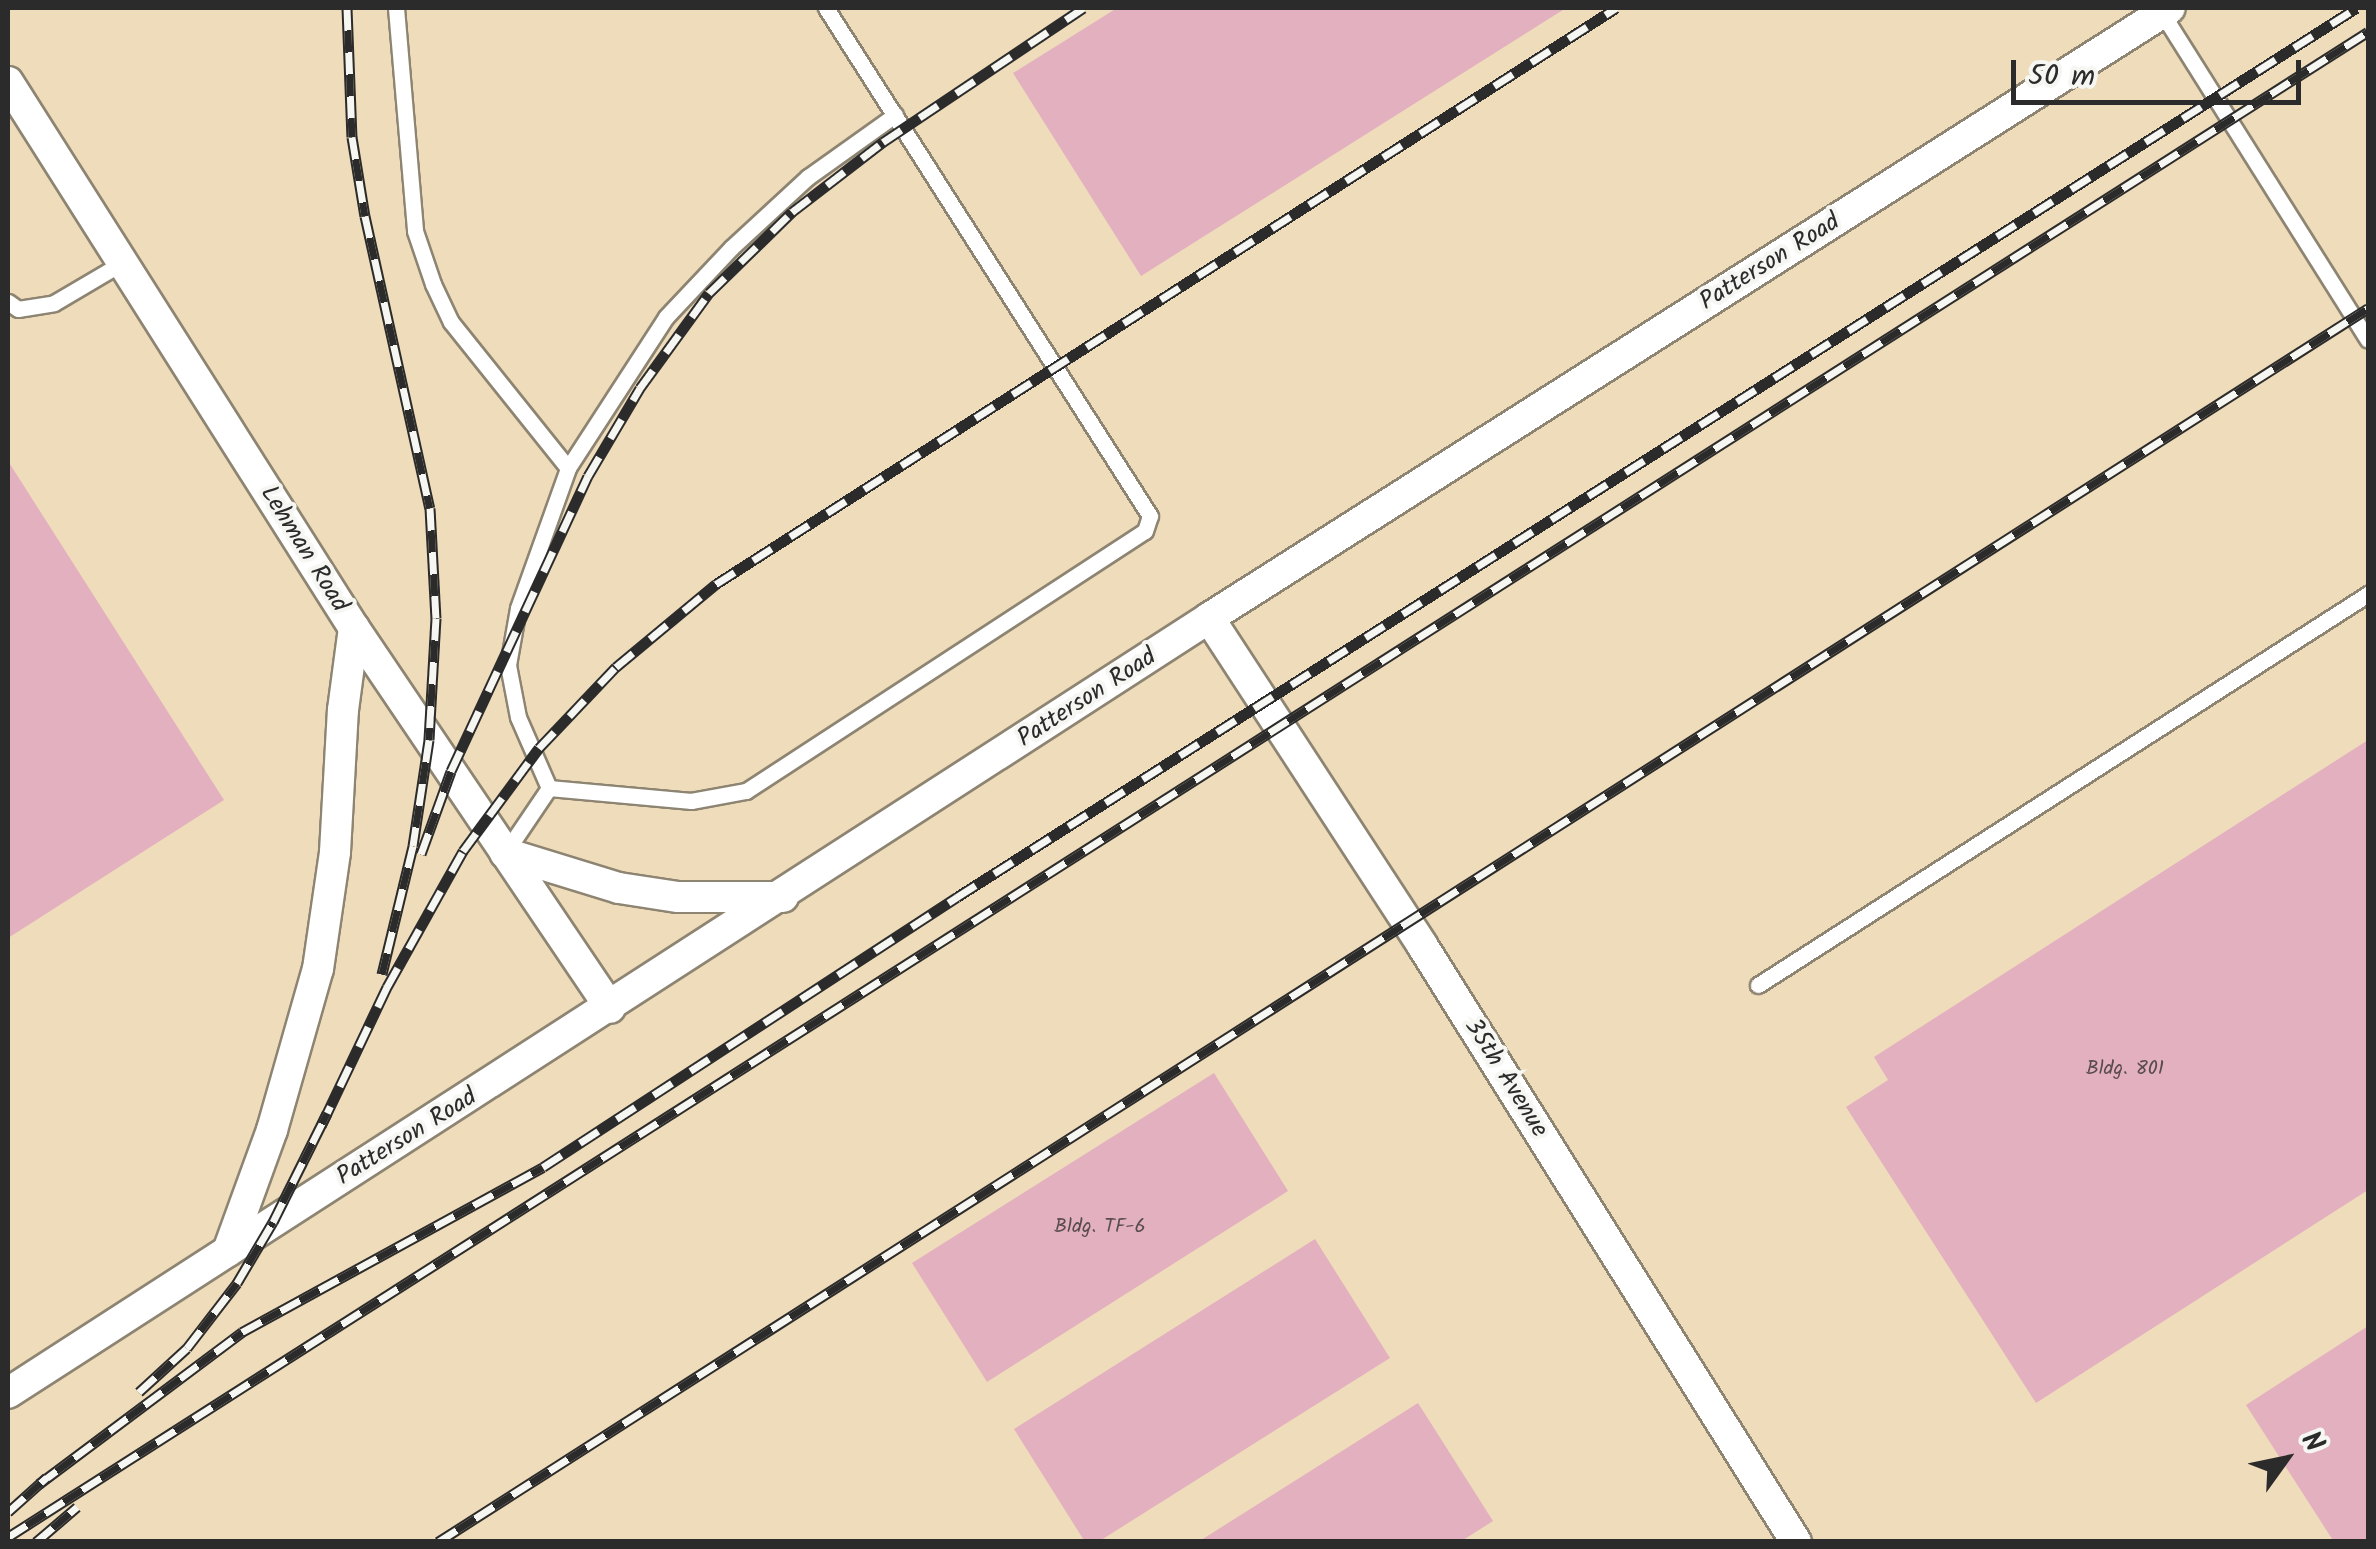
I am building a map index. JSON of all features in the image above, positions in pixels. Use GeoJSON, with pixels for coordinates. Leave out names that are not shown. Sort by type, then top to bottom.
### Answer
{"type":"FeatureCollection","features":[{"type":"Feature","properties":{"kind":"street","name":"Patterson Road"},"geometry":{"type":"LineString","coordinates":[[8,1394],[1210,618],[2166,10]]}},
{"type":"Feature","properties":{"kind":"street","name":"Lehman Road"},"geometry":{"type":"LineString","coordinates":[[8,82],[354,628],[610,1008]]}},
{"type":"Feature","properties":{"kind":"street","name":"35th Avenue"},"geometry":{"type":"LineString","coordinates":[[1210,618],[1422,945],[1796,1542]]}},
{"type":"Feature","properties":{"kind":"street"},"geometry":{"type":"LineString","coordinates":[[228,1251],[272,1130],[318,969],[335,852],[343,710],[354,628]]}},
{"type":"Feature","properties":{"kind":"street"},"geometry":{"type":"LineString","coordinates":[[505,853],[619,888],[678,896],[783,897]]}},
{"type":"Feature","properties":{"kind":"lane"},"geometry":{"type":"LineString","coordinates":[[396,8],[416,231],[432,284],[451,322],[568,468]]}},
{"type":"Feature","properties":{"kind":"lane"},"geometry":{"type":"LineString","coordinates":[[549,788],[691,801],[746,791],[1145,531],[1150,516],[826,8]]}},
{"type":"Feature","properties":{"kind":"lane"},"geometry":{"type":"LineString","coordinates":[[2166,10],[2368,340]]}},
{"type":"Feature","properties":{"kind":"lane"},"geometry":{"type":"LineString","coordinates":[[549,788],[518,717],[508,665],[518,608],[568,468],[666,317],[808,178],[895,114]]}},
{"type":"Feature","properties":{"kind":"lane"},"geometry":{"type":"LineString","coordinates":[[8,302],[18,309],[54,303],[122,262]]}},
{"type":"Feature","properties":{"kind":"lane"},"geometry":{"type":"LineString","coordinates":[[1758,985],[2368,594]]}},
{"type":"Feature","properties":{"kind":"lane"},"geometry":{"type":"LineString","coordinates":[[505,853],[549,788]]}},
{"type":"Feature","properties":{"kind":"building"},"geometry":{"type":"Polygon","coordinates":[[[1117,8],[1566,8],[1141,276],[1013,73],[1117,8]]]}},
{"type":"Feature","properties":{"kind":"building"},"geometry":{"type":"Polygon","coordinates":[[[8,461],[224,800],[8,938],[8,461]]]}},
{"type":"Feature","properties":{"kind":"building"},"geometry":{"type":"Polygon","coordinates":[[[2368,740],[2368,1190],[2036,1403],[1846,1107],[1888,1080],[1874,1057],[2368,740]]]}},
{"type":"Feature","properties":{"kind":"building"},"geometry":{"type":"Polygon","coordinates":[[[1214,1073],[1288,1191],[987,1382],[912,1263],[1214,1073]]]}},
{"type":"Feature","properties":{"kind":"building"},"geometry":{"type":"Polygon","coordinates":[[[1315,1239],[1390,1358],[1098,1542],[1085,1542],[1014,1429],[1315,1239]]]}},
{"type":"Feature","properties":{"kind":"building"},"geometry":{"type":"Polygon","coordinates":[[[2368,1326],[2368,1542],[2334,1542],[2246,1405],[2368,1326]]]}},
{"type":"Feature","properties":{"kind":"building"},"geometry":{"type":"Polygon","coordinates":[[[1418,1403],[1493,1521],[1460,1542],[1198,1542],[1418,1403]]]}},
{"type":"Feature","properties":{"kind":"railway"},"geometry":{"type":"LineString","coordinates":[[347,8],[352,137],[365,216],[430,508],[436,618],[429,740],[413,846],[382,974]]}},
{"type":"Feature","properties":{"kind":"railway"},"geometry":{"type":"LineString","coordinates":[[421,854],[451,771],[588,476],[640,388],[709,293],[792,212],[883,142],[1083,8]]}},
{"type":"Feature","properties":{"kind":"railway"},"geometry":{"type":"LineString","coordinates":[[321,1126],[387,987],[463,851],[539,748],[616,667],[716,584],[1616,8]]}},
{"type":"Feature","properties":{"kind":"railway"},"geometry":{"type":"LineString","coordinates":[[39,1484],[242,1332],[543,1167],[957,897],[2356,8]]}},
{"type":"Feature","properties":{"kind":"railway"},"geometry":{"type":"LineString","coordinates":[[8,1537],[2368,32]]}},
{"type":"Feature","properties":{"kind":"railway"},"geometry":{"type":"LineString","coordinates":[[438,1542],[2368,308]]}},
{"type":"Feature","properties":{"kind":"railway"},"geometry":{"type":"LineString","coordinates":[[139,1392],[187,1348],[237,1283],[273,1222],[327,1113]]}},
{"type":"Feature","properties":{"kind":"railway"},"geometry":{"type":"LineString","coordinates":[[8,1512],[47,1477]]}},
{"type":"Feature","properties":{"kind":"railway"},"geometry":{"type":"LineString","coordinates":[[36,1542],[77,1507]]}}]}
